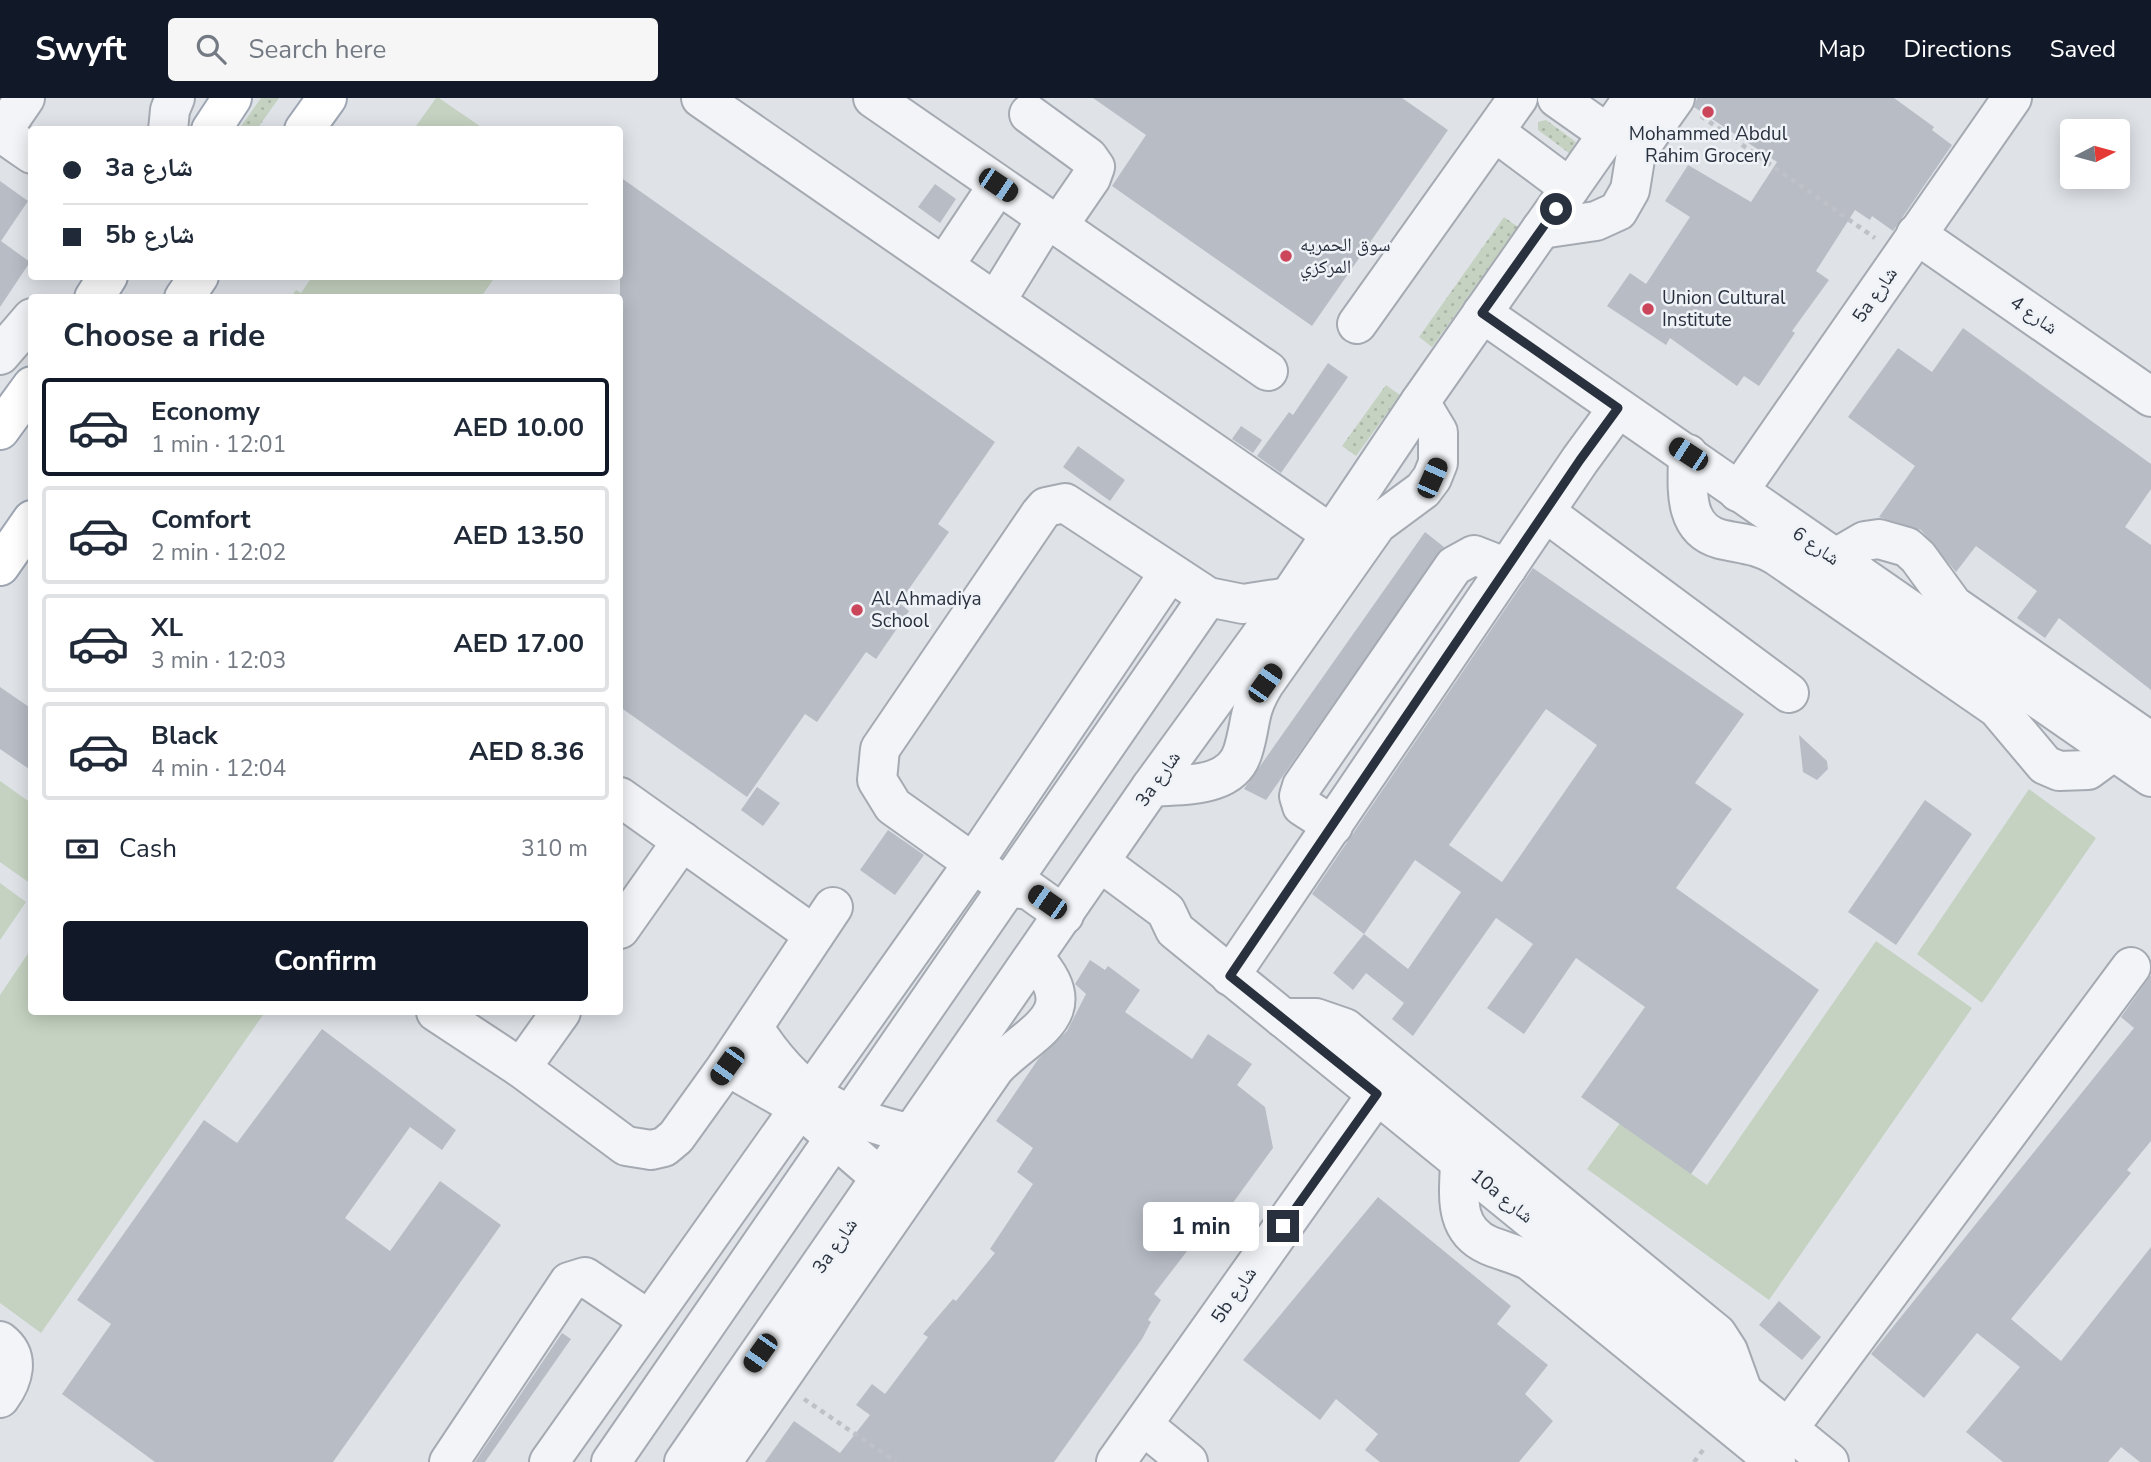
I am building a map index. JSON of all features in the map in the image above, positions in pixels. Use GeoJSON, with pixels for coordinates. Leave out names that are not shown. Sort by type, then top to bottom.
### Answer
{"type":"FeatureCollection","features":[{"type":"Feature","properties":{"kind":"main road"},"geometry":{"type":"LineString","coordinates":[[214,126],[232,98]]}},
{"type":"Feature","properties":{"kind":"main road"},"geometry":{"type":"LineString","coordinates":[[307,126],[327,98]]}},
{"type":"Feature","properties":{"kind":"main road"},"geometry":{"type":"LineString","coordinates":[[0,430],[28,392]]}},
{"type":"Feature","properties":{"kind":"main road"},"geometry":{"type":"LineString","coordinates":[[0,566],[28,526]]}},
{"type":"Feature","properties":{"kind":"street"},"geometry":{"type":"LineString","coordinates":[[25,98],[0,132],[28,151]]}},
{"type":"Feature","properties":{"kind":"street"},"geometry":{"type":"LineString","coordinates":[[168,126],[170,110],[175,98]]}},
{"type":"Feature","properties":{"kind":"street"},"geometry":{"type":"LineString","coordinates":[[701,98],[1331,534]]}},
{"type":"Feature","properties":{"kind":"street"},"geometry":{"type":"LineString","coordinates":[[873,98],[1268,371]]}},
{"type":"Feature","properties":{"kind":"street"},"geometry":{"type":"LineString","coordinates":[[1357,324],[1518,98]]}},
{"type":"Feature","properties":{"kind":"street"},"geometry":{"type":"LineString","coordinates":[[1557,98],[1608,134]]}},
{"type":"Feature","properties":{"kind":"street","name":"3a شارع"},"geometry":{"type":"LineString","coordinates":[[684,1462],[1152,787],[1289,597],[1420,402],[1633,98]]}},
{"type":"Feature","properties":{"kind":"street","name":"5a شارع"},"geometry":{"type":"LineString","coordinates":[[1738,492],[2012,98]]}},
{"type":"Feature","properties":{"kind":"street"},"geometry":{"type":"LineString","coordinates":[[1541,229],[1596,222],[1618,211],[1630,190],[1636,153],[1686,106]]}},
{"type":"Feature","properties":{"kind":"street"},"geometry":{"type":"LineString","coordinates":[[996,301],[1052,222],[1091,178],[1095,167],[1088,157],[1029,114]]}},
{"type":"Feature","properties":{"kind":"street"},"geometry":{"type":"LineString","coordinates":[[1495,132],[1570,188]]}},
{"type":"Feature","properties":{"kind":"street"},"geometry":{"type":"LineString","coordinates":[[944,266],[998,185]]}},
{"type":"Feature","properties":{"kind":"street","name":"شارع 4"},"geometry":{"type":"LineString","coordinates":[[1909,245],[2151,397]]}},
{"type":"Feature","properties":{"kind":"street","name":"شارع 6"},"geometry":{"type":"LineString","coordinates":[[1482,313],[2151,777]]}},
{"type":"Feature","properties":{"kind":"street"},"geometry":{"type":"LineString","coordinates":[[0,355],[28,323]]}},
{"type":"Feature","properties":{"kind":"street"},"geometry":{"type":"LineString","coordinates":[[1152,787],[1222,777],[1239,761],[1251,707],[1265,683],[1377,524],[1423,490],[1432,478],[1438,463],[1438,432],[1420,402]]}},
{"type":"Feature","properties":{"kind":"street"},"geometry":{"type":"LineString","coordinates":[[1230,976],[1618,408]]}},
{"type":"Feature","properties":{"kind":"street"},"geometry":{"type":"LineString","coordinates":[[1688,454],[1689,505],[1693,517],[1709,534],[1756,545],[1777,556],[1997,708],[2045,765],[2059,771],[2088,770],[2114,751]]}},
{"type":"Feature","properties":{"kind":"street","name":"10a شارع"},"geometry":{"type":"LineString","coordinates":[[1208,597],[1065,503],[1046,507],[880,749],[876,764],[877,780],[883,794],[892,806],[1007,887],[1029,890],[1067,911],[1167,911],[1175,930],[1230,976],[1743,1392],[1782,1446],[1829,1462]]}},
{"type":"Feature","properties":{"kind":"street"},"geometry":{"type":"LineString","coordinates":[[1545,512],[1789,693]]}},
{"type":"Feature","properties":{"kind":"street"},"geometry":{"type":"LineString","coordinates":[[1834,559],[1865,541],[1880,539],[1907,547],[1918,557],[1954,605],[2151,742]]}},
{"type":"Feature","properties":{"kind":"street"},"geometry":{"type":"LineString","coordinates":[[1333,826],[1302,806],[1299,796],[1302,786],[1454,566],[1463,558],[1474,555],[1507,568]]}},
{"type":"Feature","properties":{"kind":"street"},"geometry":{"type":"LineString","coordinates":[[549,1462],[974,862],[1169,573]]}},
{"type":"Feature","properties":{"kind":"street"},"geometry":{"type":"LineString","coordinates":[[611,1462],[1208,597],[1243,604],[1289,597]]}},
{"type":"Feature","properties":{"kind":"street"},"geometry":{"type":"LineString","coordinates":[[1410,630],[1447,656]]}},
{"type":"Feature","properties":{"kind":"street"},"geometry":{"type":"LineString","coordinates":[[1359,703],[1399,728]]}},
{"type":"Feature","properties":{"kind":"street"},"geometry":{"type":"LineString","coordinates":[[441,1015],[521,1068],[626,1146],[651,1150],[664,1147],[676,1137],[754,1028],[824,921],[682,841],[623,799]]}},
{"type":"Feature","properties":{"kind":"street"},"geometry":{"type":"LineString","coordinates":[[623,925],[682,841]]}},
{"type":"Feature","properties":{"kind":"street"},"geometry":{"type":"LineString","coordinates":[[722,1462],[995,1069],[1016,1048],[1044,1029],[1050,1020],[1054,1009],[1055,986],[1050,976],[1067,911]]}},
{"type":"Feature","properties":{"kind":"street"},"geometry":{"type":"LineString","coordinates":[[1460,1162],[1459,1208],[1468,1230],[1486,1244],[1530,1261],[1782,1446],[2131,967]]}},
{"type":"Feature","properties":{"kind":"street"},"geometry":{"type":"LineString","coordinates":[[521,1068],[559,1015]]}},
{"type":"Feature","properties":{"kind":"street"},"geometry":{"type":"LineString","coordinates":[[1283,1018],[1333,1021],[1356,1037],[1717,1334],[1728,1351],[1743,1392]]}},
{"type":"Feature","properties":{"kind":"street"},"geometry":{"type":"LineString","coordinates":[[754,1028],[805,1101]]}},
{"type":"Feature","properties":{"kind":"street"},"geometry":{"type":"LineString","coordinates":[[727,1066],[805,1101],[842,1126],[882,1179]]}},
{"type":"Feature","properties":{"kind":"street","name":"5b شارع"},"geometry":{"type":"LineString","coordinates":[[1116,1462],[1377,1094]]}},
{"type":"Feature","properties":{"kind":"street"},"geometry":{"type":"LineString","coordinates":[[842,1126],[913,1134]]}},
{"type":"Feature","properties":{"kind":"street"},"geometry":{"type":"LineString","coordinates":[[449,1462],[569,1282],[585,1277],[649,1320]]}},
{"type":"Feature","properties":{"kind":"street"},"geometry":{"type":"LineString","coordinates":[[0,1341],[9,1348],[14,1366],[12,1382],[0,1398]]}},
{"type":"Feature","properties":{"kind":"street"},"geometry":{"type":"LineString","coordinates":[[1143,1425],[1188,1462]]}},
{"type":"Feature","properties":{"kind":"path"},"geometry":{"type":"LineString","coordinates":[[1686,106],[1909,245]]}},
{"type":"Feature","properties":{"kind":"path"},"geometry":{"type":"LineString","coordinates":[[778,1381],[896,1462]]}},
{"type":"Feature","properties":{"kind":"green space"},"geometry":{"type":"Polygon","coordinates":[[[261,98],[279,98],[259,126],[241,126],[261,98]]]}},
{"type":"Feature","properties":{"kind":"green space"},"geometry":{"type":"Polygon","coordinates":[[[436,98],[439,98],[480,126],[416,126],[436,98]]]}},
{"type":"Feature","properties":{"kind":"green space"},"geometry":{"type":"Polygon","coordinates":[[[1546,120],[1576,142],[1569,153],[1538,130],[1538,122],[1546,120]]]}},
{"type":"Feature","properties":{"kind":"green space"},"geometry":{"type":"Polygon","coordinates":[[[1504,217],[1518,227],[1432,347],[1419,337],[1504,217]]]}},
{"type":"Feature","properties":{"kind":"green space"},"geometry":{"type":"Polygon","coordinates":[[[310,280],[493,280],[483,294],[293,294],[296,290],[301,293],[310,280]]]}},
{"type":"Feature","properties":{"kind":"green space"},"geometry":{"type":"Polygon","coordinates":[[[1386,385],[1400,395],[1356,456],[1342,446],[1386,385]]]}},
{"type":"Feature","properties":{"kind":"green space"},"geometry":{"type":"Polygon","coordinates":[[[0,781],[28,801],[28,882],[0,862],[0,781]]]}},
{"type":"Feature","properties":{"kind":"green space"},"geometry":{"type":"Polygon","coordinates":[[[2029,789],[2096,838],[1982,1003],[1917,954],[2029,789]]]}},
{"type":"Feature","properties":{"kind":"green space"},"geometry":{"type":"Polygon","coordinates":[[[0,883],[26,902],[0,940],[0,883]]]}},
{"type":"Feature","properties":{"kind":"green space"},"geometry":{"type":"Polygon","coordinates":[[[1876,941],[1972,1008],[1769,1300],[1587,1169],[1620,1123],[1707,1185],[1876,941]]]}},
{"type":"Feature","properties":{"kind":"green space"},"geometry":{"type":"Polygon","coordinates":[[[28,953],[28,1015],[263,1015],[41,1333],[0,1303],[0,995],[28,953]]]}},
{"type":"Feature","properties":{"kind":"building","name":"سوق الحمريه المركزي"},"geometry":{"type":"Polygon","coordinates":[[[1093,98],[1402,98],[1448,130],[1312,326],[1112,186],[1146,135],[1093,98]]]}},
{"type":"Feature","properties":{"kind":"building"},"geometry":{"type":"Polygon","coordinates":[[[1697,98],[1894,98],[1934,127],[1932,130],[1952,145],[1893,231],[1872,216],[1870,220],[1855,210],[1816,271],[1829,280],[1792,331],[1795,333],[1759,386],[1744,376],[1737,386],[1670,338],[1666,345],[1607,306],[1630,273],[1646,284],[1690,217],[1665,201],[1688,165],[1751,202],[1777,162],[1694,107],[1697,98]]]}},
{"type":"Feature","properties":{"kind":"building"},"geometry":{"type":"Polygon","coordinates":[[[623,179],[995,442],[938,524],[949,532],[899,603],[909,611],[876,659],[866,652],[817,722],[805,714],[747,797],[623,709],[623,294],[620,294],[620,280],[623,280],[623,179]]]}},
{"type":"Feature","properties":{"kind":"building"},"geometry":{"type":"Polygon","coordinates":[[[0,181],[28,201],[1,241],[28,261],[28,265],[0,307],[0,181]]]}},
{"type":"Feature","properties":{"kind":"building"},"geometry":{"type":"Polygon","coordinates":[[[935,184],[956,199],[940,223],[918,207],[935,184]]]}},
{"type":"Feature","properties":{"kind":"building"},"geometry":{"type":"Polygon","coordinates":[[[1963,328],[2151,464],[2151,489],[2125,527],[2151,545],[2151,690],[2059,618],[2045,638],[2017,618],[2037,591],[1976,546],[1956,572],[1921,530],[1879,517],[1915,466],[1848,417],[1898,348],[1932,372],[1963,328]]]}},
{"type":"Feature","properties":{"kind":"building"},"geometry":{"type":"Polygon","coordinates":[[[1328,363],[1348,377],[1281,473],[1257,456],[1289,412],[1293,415],[1328,363]]]}},
{"type":"Feature","properties":{"kind":"building"},"geometry":{"type":"Polygon","coordinates":[[[1241,426],[1262,440],[1253,453],[1232,439],[1241,426]]]}},
{"type":"Feature","properties":{"kind":"building"},"geometry":{"type":"Polygon","coordinates":[[[1078,446],[1125,480],[1110,501],[1063,467],[1078,446]]]}},
{"type":"Feature","properties":{"kind":"building"},"geometry":{"type":"Polygon","coordinates":[[[1425,532],[1444,547],[1266,800],[1244,789],[1425,532]]]}},
{"type":"Feature","properties":{"kind":"building"},"geometry":{"type":"Polygon","coordinates":[[[1533,568],[1744,714],[1695,783],[1732,809],[1676,888],[1819,990],[1691,1174],[1581,1097],[1645,1007],[1576,958],[1524,1034],[1487,1008],[1533,944],[1496,918],[1413,1036],[1392,1019],[1404,1003],[1366,973],[1353,990],[1333,973],[1364,934],[1312,894],[1533,568]],[[1546,709],[1449,845],[1502,882],[1597,745],[1546,709]],[[1415,860],[1364,934],[1408,969],[1461,892],[1415,860]]]}},
{"type":"Feature","properties":{"kind":"building"},"geometry":{"type":"Polygon","coordinates":[[[0,687],[28,706],[28,768],[0,749],[0,687]]]}},
{"type":"Feature","properties":{"kind":"building"},"geometry":{"type":"Polygon","coordinates":[[[1799,735],[1827,761],[1828,769],[1817,780],[1803,772],[1799,735]]]}},
{"type":"Feature","properties":{"kind":"building"},"geometry":{"type":"Polygon","coordinates":[[[757,787],[780,803],[763,826],[741,810],[757,787]]]}},
{"type":"Feature","properties":{"kind":"building"},"geometry":{"type":"Polygon","coordinates":[[[1925,800],[1972,834],[1896,945],[1848,912],[1925,800]]]}},
{"type":"Feature","properties":{"kind":"building"},"geometry":{"type":"Polygon","coordinates":[[[888,830],[924,855],[895,895],[860,870],[888,830]]]}},
{"type":"Feature","properties":{"kind":"building"},"geometry":{"type":"Polygon","coordinates":[[[1090,960],[1105,970],[1108,966],[1140,990],[1125,1012],[1192,1059],[1208,1034],[1252,1064],[1237,1085],[1265,1107],[1273,1148],[1224,1215],[1218,1211],[1154,1294],[1161,1300],[1148,1320],[1151,1322],[1142,1339],[1054,1462],[765,1462],[794,1421],[840,1453],[870,1415],[856,1405],[872,1384],[885,1394],[928,1337],[923,1334],[953,1299],[956,1301],[995,1253],[990,1249],[1033,1184],[1017,1172],[1033,1148],[996,1121],[1039,1058],[1067,1031],[1086,994],[1075,984],[1090,960]]]}},
{"type":"Feature","properties":{"kind":"building"},"geometry":{"type":"Polygon","coordinates":[[[2151,975],[2151,1141],[2127,1170],[2131,1173],[2011,1319],[2061,1361],[2151,1247],[2151,1462],[2140,1462],[2121,1447],[2108,1462],[2003,1462],[1966,1432],[2020,1367],[1977,1333],[1924,1398],[1871,1354],[2134,1028],[2121,1017],[2151,975]]]}},
{"type":"Feature","properties":{"kind":"building"},"geometry":{"type":"Polygon","coordinates":[[[322,1029],[456,1130],[442,1150],[410,1127],[345,1218],[390,1251],[440,1181],[501,1225],[333,1462],[155,1462],[62,1394],[111,1324],[77,1300],[204,1120],[237,1143],[322,1029]]]}},
{"type":"Feature","properties":{"kind":"building"},"geometry":{"type":"Polygon","coordinates":[[[1378,1197],[1511,1306],[1497,1324],[1548,1365],[1525,1394],[1553,1421],[1519,1462],[1380,1462],[1365,1450],[1378,1434],[1336,1399],[1320,1420],[1243,1360],[1378,1197]]]}},
{"type":"Feature","properties":{"kind":"building"},"geometry":{"type":"Polygon","coordinates":[[[1779,1301],[1821,1337],[1802,1360],[1759,1325],[1779,1301]]]}},
{"type":"Feature","properties":{"kind":"building"},"geometry":{"type":"Polygon","coordinates":[[[562,1333],[571,1339],[485,1462],[475,1462],[562,1333]]]}},
{"type":"Feature","properties":{"kind":"place","name":"Mohammed Abdul Rahim Grocery"},"geometry":{"type":"Point","coordinates":[1708,112]}},
{"type":"Feature","properties":{"kind":"place","name":"سوق الحمريه المركزي"},"geometry":{"type":"Point","coordinates":[1286,256]}},
{"type":"Feature","properties":{"kind":"place","name":"Union Cultural Institute"},"geometry":{"type":"Point","coordinates":[1648,309]}},
{"type":"Feature","properties":{"kind":"place","name":"Al Ahmadiya School"},"geometry":{"type":"Point","coordinates":[857,610]}},
{"type":"Feature","properties":{"kind":"route"},"geometry":{"type":"LineString","coordinates":[[1283,1226],[1377,1094],[1230,976],[1618,408],[1482,313],[1556,209]]}}]}
